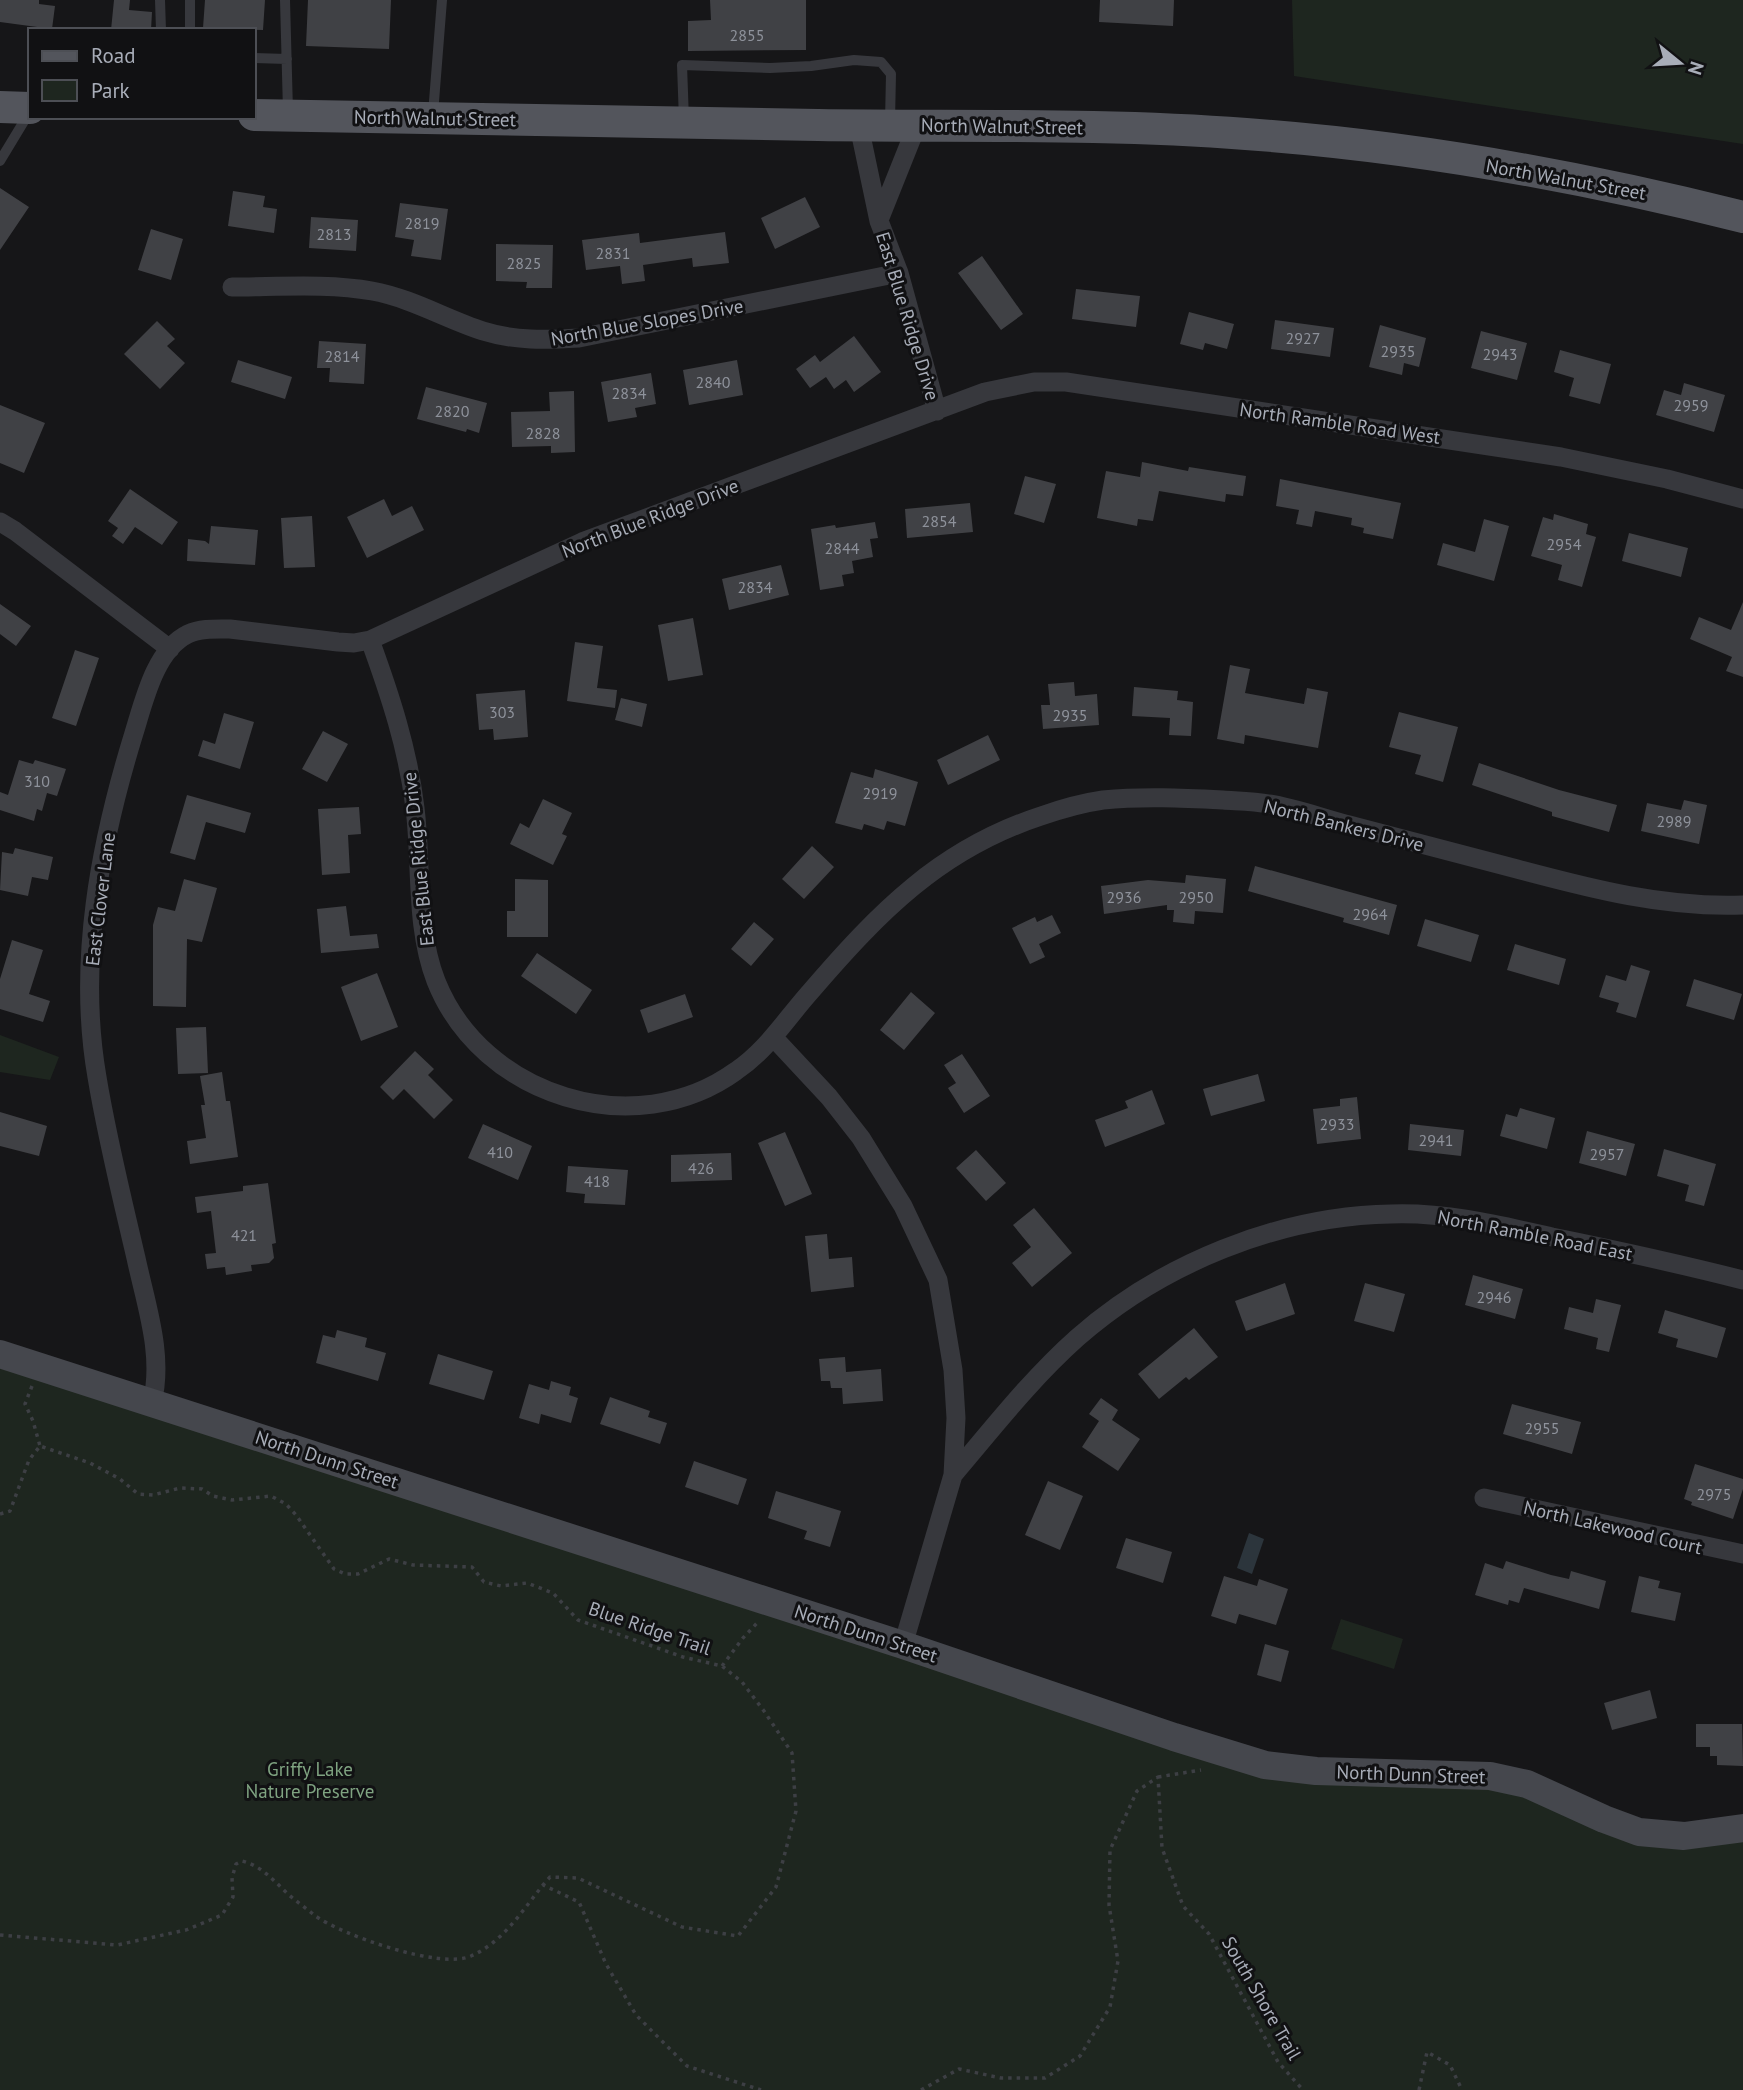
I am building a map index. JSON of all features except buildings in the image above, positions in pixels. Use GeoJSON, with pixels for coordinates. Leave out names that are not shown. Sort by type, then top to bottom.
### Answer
{"type":"FeatureCollection","features":[{"type":"Feature","properties":{"kind":"main road"},"geometry":{"type":"LineString","coordinates":[[0,107],[28,110]]}},
{"type":"Feature","properties":{"kind":"main road","name":"North Walnut Street"},"geometry":{"type":"LineString","coordinates":[[256,115],[1146,128],[1342,142],[1502,166],[1743,216]]}},
{"type":"Feature","properties":{"kind":"street","name":"East Blue Ridge Drive"},"geometry":{"type":"LineString","coordinates":[[889,125],[879,220],[899,273],[937,411]]}},
{"type":"Feature","properties":{"kind":"street","name":"East Blue Ridge Drive"},"geometry":{"type":"LineString","coordinates":[[879,220],[889,125]]}},
{"type":"Feature","properties":{"kind":"street","name":"North Blue Slopes Drive"},"geometry":{"type":"LineString","coordinates":[[232,287],[351,288],[372,291],[401,298],[484,331],[512,338],[543,341],[579,338],[899,273]]}},
{"type":"Feature","properties":{"kind":"street","name":"North Ramble Road West"},"geometry":{"type":"LineString","coordinates":[[937,411],[1011,385],[1066,382],[1561,457],[1667,479],[1743,499]]}},
{"type":"Feature","properties":{"kind":"street","name":"North Blue Ridge Drive"},"geometry":{"type":"LineString","coordinates":[[370,640],[582,542],[937,411]]}},
{"type":"Feature","properties":{"kind":"street"},"geometry":{"type":"LineString","coordinates":[[0,522],[170,649]]}},
{"type":"Feature","properties":{"kind":"street","name":"East Clover Lane"},"geometry":{"type":"LineString","coordinates":[[152,1403],[158,1369],[96,1073],[90,1024],[94,909],[114,805],[150,686],[160,663],[170,649],[189,633],[214,629],[245,630],[338,642],[370,640]]}},
{"type":"Feature","properties":{"kind":"street","name":"East Blue Ridge Drive"},"geometry":{"type":"LineString","coordinates":[[370,640],[401,733],[409,771],[415,810],[423,921],[429,956],[436,981],[446,1001],[474,1039],[511,1072],[535,1087],[581,1102],[609,1105],[664,1102],[714,1086],[738,1070],[774,1038]]}},
{"type":"Feature","properties":{"kind":"street","name":"North Bankers Drive"},"geometry":{"type":"LineString","coordinates":[[774,1038],[809,993],[865,931],[924,876],[968,848],[1023,822],[1064,808],[1100,800],[1169,798],[1268,803],[1591,889],[1654,902],[1743,905]]}},
{"type":"Feature","properties":{"kind":"street"},"geometry":{"type":"LineString","coordinates":[[774,1038],[829,1097],[868,1148],[903,1206],[938,1280],[953,1370],[956,1418],[953,1475],[903,1645]]}},
{"type":"Feature","properties":{"kind":"street","name":"North Ramble Road East"},"geometry":{"type":"LineString","coordinates":[[953,1475],[1043,1370],[1100,1320],[1144,1288],[1180,1269],[1268,1234],[1319,1222],[1368,1216],[1401,1214],[1454,1217],[1675,1263],[1743,1280]]}},
{"type":"Feature","properties":{"kind":"street","name":"North Dunn Street"},"geometry":{"type":"LineString","coordinates":[[0,1354],[903,1645],[1265,1765],[1316,1771],[1490,1776],[1527,1784],[1639,1832],[1684,1836],[1743,1828]]}},
{"type":"Feature","properties":{"kind":"street","name":"North Lakewood Court"},"geometry":{"type":"LineString","coordinates":[[1484,1498],[1743,1554]]}},
{"type":"Feature","properties":{"kind":"lane"},"geometry":{"type":"LineString","coordinates":[[160,0],[161,28]]}},
{"type":"Feature","properties":{"kind":"lane"},"geometry":{"type":"LineString","coordinates":[[190,0],[190,28]]}},
{"type":"Feature","properties":{"kind":"lane"},"geometry":{"type":"LineString","coordinates":[[285,0],[288,116]]}},
{"type":"Feature","properties":{"kind":"lane"},"geometry":{"type":"LineString","coordinates":[[433,118],[442,0]]}},
{"type":"Feature","properties":{"kind":"lane"},"geometry":{"type":"LineString","coordinates":[[256,58],[287,59]]}},
{"type":"Feature","properties":{"kind":"lane"},"geometry":{"type":"LineString","coordinates":[[684,123],[682,65],[770,68],[854,60],[881,62],[891,74],[889,125]]}},
{"type":"Feature","properties":{"kind":"lane"},"geometry":{"type":"LineString","coordinates":[[0,161],[28,113]]}},
{"type":"Feature","properties":{"kind":"path"},"geometry":{"type":"LineString","coordinates":[[0,1514],[10,1511],[29,1460],[40,1446],[25,1404],[32,1385],[33,1364]]}},
{"type":"Feature","properties":{"kind":"path","name":"Blue Ridge Trail"},"geometry":{"type":"LineString","coordinates":[[40,1446],[90,1462],[120,1479],[138,1494],[153,1495],[180,1488],[202,1489],[213,1496],[232,1500],[271,1496],[286,1504],[334,1569],[345,1574],[358,1574],[389,1559],[413,1565],[472,1567],[484,1582],[501,1586],[527,1583],[553,1593],[578,1620],[683,1657],[722,1666],[742,1682],[792,1753],[796,1811],[776,1887],[737,1936],[682,1927],[578,1878],[550,1877],[543,1885]]}},
{"type":"Feature","properties":{"kind":"path"},"geometry":{"type":"LineString","coordinates":[[722,1666],[743,1638],[776,1604]]}},
{"type":"Feature","properties":{"kind":"path","name":"South Shore Trail"},"geometry":{"type":"LineString","coordinates":[[921,2090],[960,2069],[1001,2077],[1045,2078],[1080,2056],[1110,2007],[1118,1962],[1109,1905],[1110,1850],[1137,1791],[1158,1777],[1162,1848],[1182,1906],[1209,1934],[1278,2062],[1303,2090]]}},
{"type":"Feature","properties":{"kind":"path"},"geometry":{"type":"LineString","coordinates":[[0,1935],[117,1945],[186,1930],[222,1915],[233,1897],[232,1878],[236,1864],[242,1861],[254,1864],[271,1876],[291,1897],[327,1924],[369,1942],[453,1960],[470,1957],[496,1942],[543,1885],[579,1902],[606,1964],[636,2015],[687,2066],[761,2090]]}},
{"type":"Feature","properties":{"kind":"path"},"geometry":{"type":"LineString","coordinates":[[1419,2090],[1427,2052],[1450,2065],[1462,2090]]}},
{"type":"Feature","properties":{"kind":"green space"},"geometry":{"type":"Polygon","coordinates":[[[1292,0],[1743,0],[1743,144],[1294,76],[1292,0]]]}},
{"type":"Feature","properties":{"kind":"green space"},"geometry":{"type":"Polygon","coordinates":[[[0,1035],[59,1057],[50,1080],[0,1072],[0,1035]]]}},
{"type":"Feature","properties":{"kind":"green space","name":"Griffy Lake Nature Preserve"},"geometry":{"type":"Polygon","coordinates":[[[0,1353],[1232,1755],[1461,1773],[1604,1819],[1743,1828],[1743,2090],[0,2090],[0,1353]]]}},
{"type":"Feature","properties":{"kind":"green space"},"geometry":{"type":"Polygon","coordinates":[[[1341,1619],[1403,1639],[1394,1669],[1331,1649],[1341,1619]]]}},
{"type":"Feature","properties":{"kind":"shaded area"},"geometry":{"type":"Polygon","coordinates":[[[1249,1533],[1264,1539],[1252,1574],[1237,1568],[1249,1533]]]}}]}
